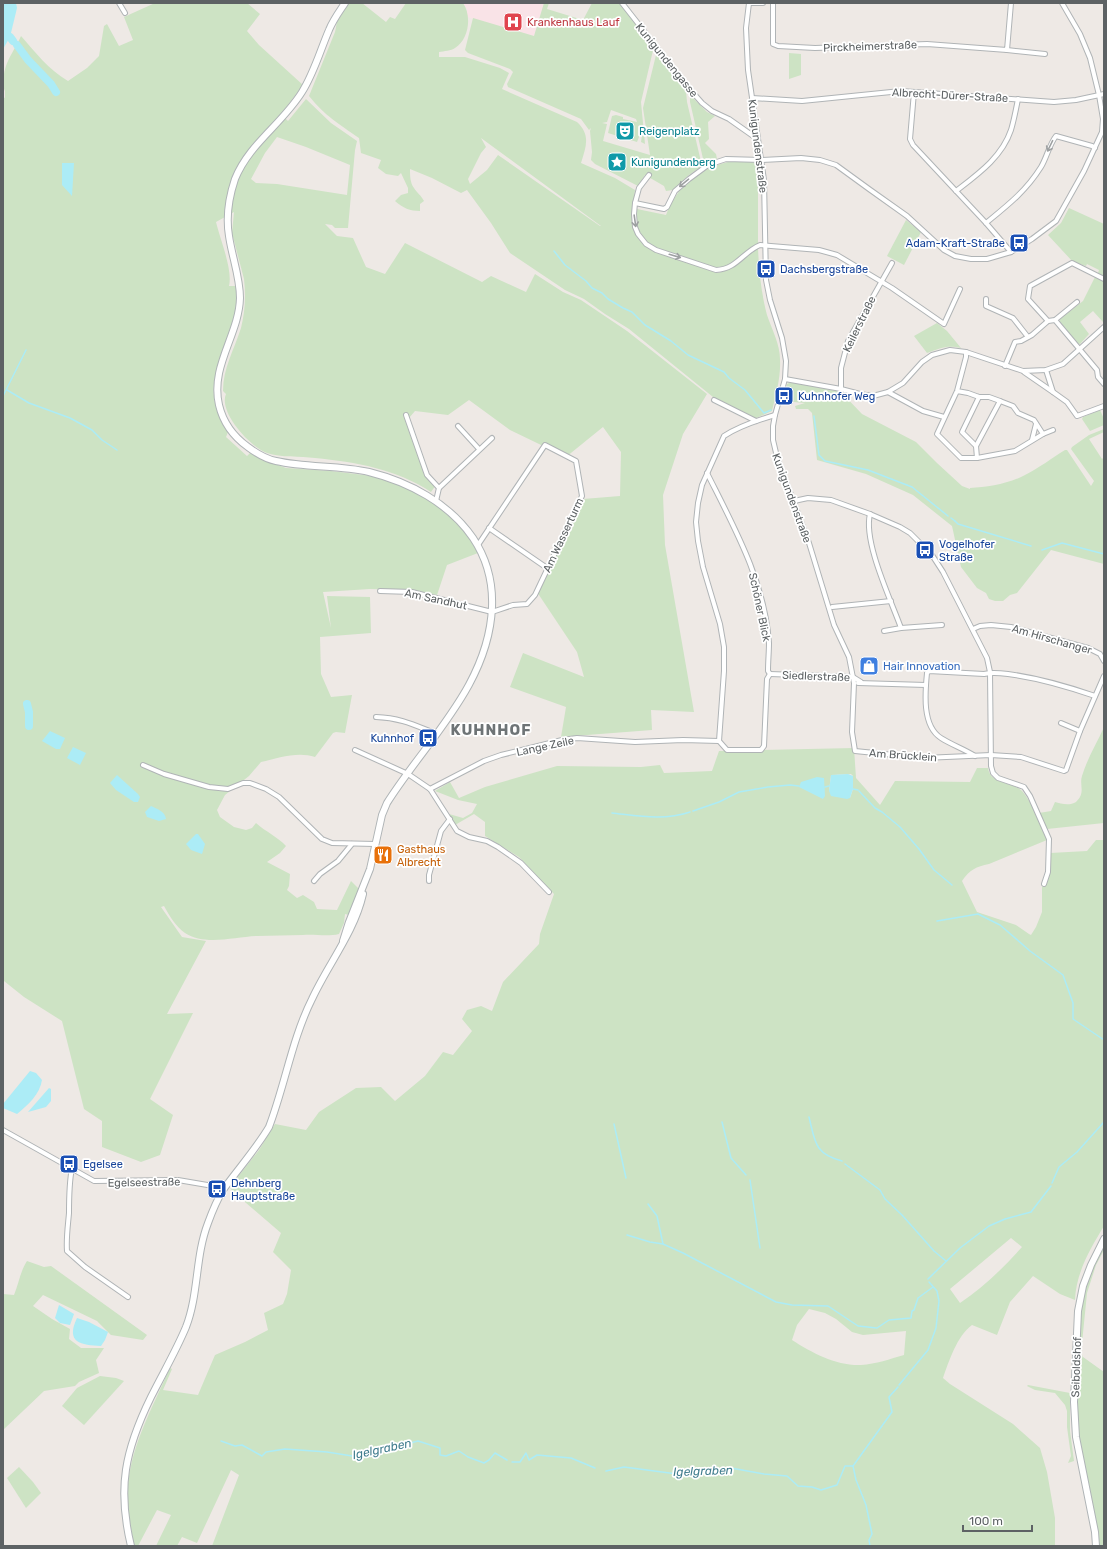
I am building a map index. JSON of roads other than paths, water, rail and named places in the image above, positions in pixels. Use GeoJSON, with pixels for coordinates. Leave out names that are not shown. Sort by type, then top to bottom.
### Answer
{"type":"FeatureCollection","features":[{"type":"Feature","properties":{"kind":"street"},"geometry":{"type":"LineString","coordinates":[[119,3],[124,13]]}},
{"type":"Feature","properties":{"kind":"street"},"geometry":{"type":"LineString","coordinates":[[130,1546],[124,1508],[124,1483],[129,1453],[136,1429],[171,1361],[191,1314],[202,1242],[211,1216],[225,1188],[260,1142],[269,1127],[303,1020],[312,999],[350,930],[358,909],[382,815],[387,803],[451,715],[477,669],[489,634],[492,612],[492,591],[489,575],[478,545],[454,514],[436,501],[398,481],[371,472],[344,467],[274,461],[246,446],[233,434],[219,405],[217,386],[222,360],[235,325],[240,299],[238,278],[228,235],[228,217],[232,191],[243,163],[257,144],[295,103],[303,91],[311,76],[329,28],[345,3]]}},
{"type":"Feature","properties":{"kind":"street","name":"Kunigundengasse"},"geometry":{"type":"LineString","coordinates":[[622,3],[672,69],[702,103],[712,111],[735,123],[757,138]]}},
{"type":"Feature","properties":{"kind":"street"},"geometry":{"type":"LineString","coordinates":[[749,3],[763,3]]}},
{"type":"Feature","properties":{"kind":"street","name":"Kunigundenstraße"},"geometry":{"type":"LineString","coordinates":[[749,3],[746,28],[748,70],[764,180],[764,246],[766,280],[770,300],[782,338],[786,361],[785,379],[772,431],[774,449],[809,543],[834,625],[848,657],[854,683],[852,732],[855,751]]}},
{"type":"Feature","properties":{"kind":"street","name":"Pirckheimerstraße"},"geometry":{"type":"LineString","coordinates":[[773,3],[773,44],[778,46],[815,48],[927,44],[1045,54]]}},
{"type":"Feature","properties":{"kind":"street"},"geometry":{"type":"LineString","coordinates":[[1007,50],[1011,3]]}},
{"type":"Feature","properties":{"kind":"street"},"geometry":{"type":"LineString","coordinates":[[636,203],[664,209],[667,207],[678,188],[708,165],[726,159],[762,160],[801,158],[820,160],[836,165],[907,216],[944,250],[955,256],[971,259],[987,259],[1011,252],[1037,236],[1056,221],[1068,202],[1102,132],[1102,95],[1090,58],[1080,34],[1062,3]]}},
{"type":"Feature","properties":{"kind":"street","name":"Albrecht-Dürer-Straße"},"geometry":{"type":"LineString","coordinates":[[752,98],[802,101],[888,91],[1054,102],[1102,95]]}},
{"type":"Feature","properties":{"kind":"street"},"geometry":{"type":"LineString","coordinates":[[914,92],[910,139],[913,145],[986,222],[1011,252]]}},
{"type":"Feature","properties":{"kind":"street"},"geometry":{"type":"LineString","coordinates":[[956,191],[998,156],[1011,130],[1018,99]]}},
{"type":"Feature","properties":{"kind":"street"},"geometry":{"type":"LineString","coordinates":[[986,222],[1012,202],[1026,187],[1042,165],[1056,136],[1095,148]]}},
{"type":"Feature","properties":{"kind":"street"},"geometry":{"type":"LineString","coordinates":[[650,175],[639,188],[634,214],[635,227],[638,234],[646,244],[656,250],[716,270],[725,270],[760,245],[819,250],[837,255],[944,324],[960,289]]}},
{"type":"Feature","properties":{"kind":"street","name":"Keilerstraße"},"geometry":{"type":"LineString","coordinates":[[841,389],[842,368],[848,341],[892,263]]}},
{"type":"Feature","properties":{"kind":"street"},"geometry":{"type":"LineString","coordinates":[[1048,321],[1028,299],[1030,286],[1072,263],[1104,279]]}},
{"type":"Feature","properties":{"kind":"street"},"geometry":{"type":"LineString","coordinates":[[986,299],[986,306],[1013,318],[1028,337]]}},
{"type":"Feature","properties":{"kind":"street"},"geometry":{"type":"LineString","coordinates":[[1005,366],[1015,342],[1028,337],[1048,321],[1055,320],[1077,302]]}},
{"type":"Feature","properties":{"kind":"street"},"geometry":{"type":"LineString","coordinates":[[1055,320],[1097,370],[1098,377],[1104,384]]}},
{"type":"Feature","properties":{"kind":"street"},"geometry":{"type":"LineString","coordinates":[[1024,372],[1046,370],[1063,364],[1104,327]]}},
{"type":"Feature","properties":{"kind":"street"},"geometry":{"type":"LineString","coordinates":[[785,379],[873,396],[888,392],[903,383],[922,362],[932,355],[950,350],[966,352],[1024,372],[1067,402],[1077,416],[1104,406]]}},
{"type":"Feature","properties":{"kind":"street"},"geometry":{"type":"LineString","coordinates":[[966,352],[957,391],[937,434],[961,458],[977,458],[1015,451],[1032,440],[1053,430]]}},
{"type":"Feature","properties":{"kind":"street"},"geometry":{"type":"LineString","coordinates":[[1046,370],[1053,392]]}},
{"type":"Feature","properties":{"kind":"street"},"geometry":{"type":"LineString","coordinates":[[957,391],[979,397],[989,397],[1013,406],[1018,413],[1034,420],[1043,434]]}},
{"type":"Feature","properties":{"kind":"street"},"geometry":{"type":"LineString","coordinates":[[888,392],[923,412],[944,417]]}},
{"type":"Feature","properties":{"kind":"street"},"geometry":{"type":"LineString","coordinates":[[976,446],[962,432],[979,397]]}},
{"type":"Feature","properties":{"kind":"street"},"geometry":{"type":"LineString","coordinates":[[714,400],[756,421]]}},
{"type":"Feature","properties":{"kind":"street"},"geometry":{"type":"LineString","coordinates":[[977,458],[976,446],[1000,401]]}},
{"type":"Feature","properties":{"kind":"street"},"geometry":{"type":"LineString","coordinates":[[406,415],[427,475],[439,488]]}},
{"type":"Feature","properties":{"kind":"street"},"geometry":{"type":"LineString","coordinates":[[719,741],[724,671],[724,647],[720,624],[703,567],[698,541],[696,522],[698,503],[702,485],[724,436],[731,431],[775,415]]}},
{"type":"Feature","properties":{"kind":"street"},"geometry":{"type":"LineString","coordinates":[[1032,440],[1036,424]]}},
{"type":"Feature","properties":{"kind":"street"},"geometry":{"type":"LineString","coordinates":[[458,426],[480,449]]}},
{"type":"Feature","properties":{"kind":"street"},"geometry":{"type":"LineString","coordinates":[[436,501],[439,488],[492,438]]}},
{"type":"Feature","properties":{"kind":"street","name":"Am Wasserturm"},"geometry":{"type":"LineString","coordinates":[[478,545],[545,445],[576,461],[582,496],[535,595],[527,604],[513,605],[492,612]]}},
{"type":"Feature","properties":{"kind":"street","name":"Schöner Blick"},"geometry":{"type":"LineString","coordinates":[[707,473],[737,533],[753,572],[765,617],[769,643],[768,671],[770,674],[766,679],[763,748],[761,750],[727,750],[719,741]]}},
{"type":"Feature","properties":{"kind":"street"},"geometry":{"type":"LineString","coordinates":[[794,501],[808,498],[820,498],[838,502],[900,526],[926,548],[943,572],[987,658],[990,672],[991,766],[998,778],[1024,788],[1030,796],[1049,840],[1048,872],[1044,884]]}},
{"type":"Feature","properties":{"kind":"street"},"geometry":{"type":"LineString","coordinates":[[870,514],[868,522],[873,549],[902,628]]}},
{"type":"Feature","properties":{"kind":"street"},"geometry":{"type":"LineString","coordinates":[[489,528],[547,568]]}},
{"type":"Feature","properties":{"kind":"street","name":"Am Sandhut"},"geometry":{"type":"LineString","coordinates":[[380,591],[412,592],[492,612]]}},
{"type":"Feature","properties":{"kind":"street"},"geometry":{"type":"LineString","coordinates":[[832,607],[891,601]]}},
{"type":"Feature","properties":{"kind":"street"},"geometry":{"type":"LineString","coordinates":[[884,631],[942,625]]}},
{"type":"Feature","properties":{"kind":"street","name":"Am Hirschanger"},"geometry":{"type":"LineString","coordinates":[[973,629],[980,626],[991,625],[1011,627],[1088,648],[1100,654],[1104,661]]}},
{"type":"Feature","properties":{"kind":"street"},"geometry":{"type":"LineString","coordinates":[[975,756],[941,738],[934,732],[929,723],[926,685],[927,673],[929,671],[984,674],[990,672],[1020,676],[1054,682],[1095,696]]}},
{"type":"Feature","properties":{"kind":"street","name":"Siedlerstraße"},"geometry":{"type":"LineString","coordinates":[[770,674],[853,677],[860,682]]}},
{"type":"Feature","properties":{"kind":"street"},"geometry":{"type":"LineString","coordinates":[[1061,722],[1080,731],[1104,676]]}},
{"type":"Feature","properties":{"kind":"street","name":"Siedlerstraße"},"geometry":{"type":"LineString","coordinates":[[854,683],[926,685]]}},
{"type":"Feature","properties":{"kind":"street"},"geometry":{"type":"LineString","coordinates":[[376,717],[393,717],[437,734]]}},
{"type":"Feature","properties":{"kind":"street","name":"Am Brücklein"},"geometry":{"type":"LineString","coordinates":[[855,751],[924,758],[991,755],[1021,757],[1064,771],[1066,770],[1080,731]]}},
{"type":"Feature","properties":{"kind":"street","name":"Lange Zeile"},"geometry":{"type":"LineString","coordinates":[[430,789],[484,761],[501,755],[562,740],[577,738],[635,742],[683,740],[719,741]]}},
{"type":"Feature","properties":{"kind":"street"},"geometry":{"type":"LineString","coordinates":[[355,750],[408,774],[430,789],[457,831],[469,837],[487,841],[498,847],[515,859],[549,892]]}},
{"type":"Feature","properties":{"kind":"street"},"geometry":{"type":"LineString","coordinates":[[142,765],[164,774],[209,787],[228,788],[243,783],[250,783],[266,789],[279,797],[322,839],[332,844],[375,844]]}},
{"type":"Feature","properties":{"kind":"street"},"geometry":{"type":"LineString","coordinates":[[429,881],[429,875],[441,831],[450,820]]}},
{"type":"Feature","properties":{"kind":"street"},"geometry":{"type":"LineString","coordinates":[[314,881],[320,874],[338,861],[352,844]]}},
{"type":"Feature","properties":{"kind":"street"},"geometry":{"type":"LineString","coordinates":[[343,941],[352,913],[366,879]]}},
{"type":"Feature","properties":{"kind":"street","name":"Egelseestraße"},"geometry":{"type":"LineString","coordinates":[[3,1130],[72,1168],[94,1182],[178,1180],[225,1188]]}},
{"type":"Feature","properties":{"kind":"street"},"geometry":{"type":"LineString","coordinates":[[72,1168],[69,1187],[69,1212],[66,1241],[67,1251],[85,1267],[128,1297]]}},
{"type":"Feature","properties":{"kind":"street","name":"Seiboldshof"},"geometry":{"type":"LineString","coordinates":[[1096,1546],[1095,1532],[1076,1437],[1074,1402],[1078,1311],[1083,1286],[1104,1238]]}},
{"type":"Feature","properties":{"kind":"water"},"geometry":{"type":"Polygon","coordinates":[[[3,3],[16,3],[17,8],[10,37],[3,49],[3,3]]]}},
{"type":"Feature","properties":{"kind":"water"},"geometry":{"type":"Polygon","coordinates":[[[62,163],[74,163],[72,196],[62,185],[62,163]]]}},
{"type":"Feature","properties":{"kind":"water"},"geometry":{"type":"Polygon","coordinates":[[[50,731],[65,738],[60,749],[56,749],[42,741],[50,731]]]}},
{"type":"Feature","properties":{"kind":"water"},"geometry":{"type":"Polygon","coordinates":[[[73,747],[86,753],[80,765],[67,758],[73,747]]]}},
{"type":"Feature","properties":{"kind":"water"},"geometry":{"type":"Polygon","coordinates":[[[848,774],[853,776],[853,789],[850,798],[847,799],[831,796],[829,791],[831,775],[848,774]]]}},
{"type":"Feature","properties":{"kind":"water"},"geometry":{"type":"Polygon","coordinates":[[[117,775],[138,794],[140,797],[138,802],[134,802],[116,790],[110,783],[117,775]]]}},
{"type":"Feature","properties":{"kind":"water"},"geometry":{"type":"Polygon","coordinates":[[[817,777],[824,778],[825,796],[823,799],[799,787],[801,782],[817,777]]]}},
{"type":"Feature","properties":{"kind":"water"},"geometry":{"type":"Polygon","coordinates":[[[151,806],[162,812],[166,819],[159,821],[147,817],[145,812],[151,806]]]}},
{"type":"Feature","properties":{"kind":"water"},"geometry":{"type":"Polygon","coordinates":[[[196,834],[198,834],[205,844],[202,854],[191,850],[186,844],[196,834]]]}},
{"type":"Feature","properties":{"kind":"water"},"geometry":{"type":"Polygon","coordinates":[[[30,1071],[36,1073],[42,1080],[36,1095],[17,1114],[3,1108],[3,1104],[30,1071]]]}},
{"type":"Feature","properties":{"kind":"water"},"geometry":{"type":"Polygon","coordinates":[[[49,1088],[51,1089],[51,1101],[46,1107],[28,1112],[49,1088]]]}},
{"type":"Feature","properties":{"kind":"water"},"geometry":{"type":"Polygon","coordinates":[[[59,1305],[74,1314],[70,1325],[60,1323],[55,1318],[59,1305]]]}},
{"type":"Feature","properties":{"kind":"water"},"geometry":{"type":"Polygon","coordinates":[[[77,1318],[89,1322],[108,1332],[101,1346],[87,1345],[77,1341],[74,1338],[74,1326],[77,1318]]]}},
{"type":"Feature","properties":{"kind":"waterway"},"geometry":{"type":"LineString","coordinates":[[10,37],[13,41]]}},
{"type":"Feature","properties":{"kind":"waterway"},"geometry":{"type":"LineString","coordinates":[[17,45],[28,60],[51,84],[56,92]]}},
{"type":"Feature","properties":{"kind":"waterway"},"geometry":{"type":"LineString","coordinates":[[554,251],[565,265],[586,281],[592,288],[602,293],[608,299],[632,312],[645,325],[671,341],[688,355],[724,372],[729,378],[745,390],[764,413],[771,410]]}},
{"type":"Feature","properties":{"kind":"waterway"},"geometry":{"type":"LineString","coordinates":[[3,396],[26,350]]}},
{"type":"Feature","properties":{"kind":"waterway"},"geometry":{"type":"LineString","coordinates":[[7,390],[29,403],[70,418],[92,430],[102,440],[117,450]]}},
{"type":"Feature","properties":{"kind":"waterway"},"geometry":{"type":"LineString","coordinates":[[814,416],[819,455],[825,461],[868,470],[912,487],[948,516]]}},
{"type":"Feature","properties":{"kind":"waterway"},"geometry":{"type":"LineString","coordinates":[[951,518],[955,521]]}},
{"type":"Feature","properties":{"kind":"waterway"},"geometry":{"type":"LineString","coordinates":[[955,521],[958,524],[1031,546]]}},
{"type":"Feature","properties":{"kind":"waterway"},"geometry":{"type":"LineString","coordinates":[[1042,550],[1062,543],[1104,554]]}},
{"type":"Feature","properties":{"kind":"waterway"},"geometry":{"type":"LineString","coordinates":[[27,704],[29,712],[29,726]]}},
{"type":"Feature","properties":{"kind":"waterway"},"geometry":{"type":"LineString","coordinates":[[693,811],[719,802],[739,792],[768,787],[790,785],[799,786]]}},
{"type":"Feature","properties":{"kind":"waterway"},"geometry":{"type":"LineString","coordinates":[[825,787],[829,786]]}},
{"type":"Feature","properties":{"kind":"waterway"},"geometry":{"type":"LineString","coordinates":[[853,789],[858,790]]}},
{"type":"Feature","properties":{"kind":"waterway"},"geometry":{"type":"LineString","coordinates":[[859,791],[875,808],[900,827],[919,849],[934,870],[952,885]]}},
{"type":"Feature","properties":{"kind":"waterway"},"geometry":{"type":"LineString","coordinates":[[612,813],[661,817],[680,815],[690,812]]}},
{"type":"Feature","properties":{"kind":"waterway"},"geometry":{"type":"LineString","coordinates":[[937,921],[978,914],[1000,925],[1030,951],[1063,975],[1073,1003],[1073,1019],[1104,1040]]}},
{"type":"Feature","properties":{"kind":"waterway"},"geometry":{"type":"LineString","coordinates":[[809,1117],[817,1145],[826,1155],[842,1161]]}},
{"type":"Feature","properties":{"kind":"waterway"},"geometry":{"type":"LineString","coordinates":[[722,1122],[731,1158],[746,1175]]}},
{"type":"Feature","properties":{"kind":"waterway"},"geometry":{"type":"LineString","coordinates":[[1052,1183],[1059,1167],[1077,1152],[1104,1122]]}},
{"type":"Feature","properties":{"kind":"waterway"},"geometry":{"type":"LineString","coordinates":[[614,1124],[626,1178]]}},
{"type":"Feature","properties":{"kind":"waterway"},"geometry":{"type":"LineString","coordinates":[[845,1164],[880,1190],[885,1199],[902,1215],[934,1251],[946,1261]]}},
{"type":"Feature","properties":{"kind":"waterway"},"geometry":{"type":"LineString","coordinates":[[750,1180],[760,1248]]}},
{"type":"Feature","properties":{"kind":"waterway"},"geometry":{"type":"LineString","coordinates":[[928,1279],[960,1248],[989,1226],[1005,1219],[1031,1212],[1051,1186]]}},
{"type":"Feature","properties":{"kind":"waterway"},"geometry":{"type":"LineString","coordinates":[[648,1204],[657,1216],[663,1244]]}},
{"type":"Feature","properties":{"kind":"waterway"},"geometry":{"type":"LineString","coordinates":[[627,1235],[650,1242],[663,1244],[776,1302],[792,1305],[828,1306],[858,1326],[877,1328],[889,1320],[911,1318],[912,1311],[914,1310],[918,1298],[933,1287]]}},
{"type":"Feature","properties":{"kind":"waterway"},"geometry":{"type":"LineString","coordinates":[[899,1385],[928,1350],[936,1328],[939,1301],[937,1291],[929,1282]]}},
{"type":"Feature","properties":{"kind":"waterway"},"geometry":{"type":"LineString","coordinates":[[870,1546],[869,1540],[872,1534],[866,1505],[856,1480],[853,1466],[892,1412],[889,1397],[898,1387]]}},
{"type":"Feature","properties":{"kind":"waterway","name":"Igelgraben"},"geometry":{"type":"LineString","coordinates":[[221,1441],[235,1446],[242,1445],[262,1456],[266,1452],[285,1449],[327,1452],[352,1456],[372,1450],[392,1448],[418,1441],[440,1448],[440,1455],[446,1456],[459,1451],[468,1457],[484,1463],[495,1453],[507,1460]]}},
{"type":"Feature","properties":{"kind":"waterway","name":"Igelgraben"},"geometry":{"type":"LineString","coordinates":[[512,1462],[520,1462],[526,1453],[529,1460],[537,1455],[571,1458],[595,1468]]}},
{"type":"Feature","properties":{"kind":"waterway","name":"Igelgraben"},"geometry":{"type":"LineString","coordinates":[[606,1471],[624,1467],[677,1474],[731,1468],[764,1474],[787,1476],[798,1486],[812,1487],[821,1490],[837,1485],[845,1466],[853,1466]]}},
{"type":"Feature","properties":{"kind":"place","name":"Krankenhaus Lauf"},"geometry":{"type":"Point","coordinates":[513,22]}},
{"type":"Feature","properties":{"kind":"place","name":"Reigenplatz"},"geometry":{"type":"Point","coordinates":[625,131]}},
{"type":"Feature","properties":{"kind":"place","name":"Kunigundenberg"},"geometry":{"type":"Point","coordinates":[617,162]}},
{"type":"Feature","properties":{"kind":"place","name":"Adam-Kraft-Straße"},"geometry":{"type":"Point","coordinates":[1019,243]}},
{"type":"Feature","properties":{"kind":"place","name":"Dachsbergstraße"},"geometry":{"type":"Point","coordinates":[766,269]}},
{"type":"Feature","properties":{"kind":"place","name":"Kuhnhofer Weg"},"geometry":{"type":"Point","coordinates":[784,396]}},
{"type":"Feature","properties":{"kind":"place","name":"Vogelhofer Straße"},"geometry":{"type":"Point","coordinates":[925,550]}},
{"type":"Feature","properties":{"kind":"place","name":"Hair Innovation"},"geometry":{"type":"Point","coordinates":[869,666]}},
{"type":"Feature","properties":{"kind":"place","name":"Kuhnhof"},"geometry":{"type":"Point","coordinates":[428,738]}},
{"type":"Feature","properties":{"kind":"place","name":"Gasthaus Albrecht"},"geometry":{"type":"Point","coordinates":[383,855]}},
{"type":"Feature","properties":{"kind":"place","name":"Egelsee"},"geometry":{"type":"Point","coordinates":[69,1164]}},
{"type":"Feature","properties":{"kind":"place","name":"Dehnberg Hauptstraße"},"geometry":{"type":"Point","coordinates":[217,1189]}},
{"type":"Feature","properties":{"kind":"district","name":"KUHNHOF"},"geometry":{"type":"Point","coordinates":[491,730]}}]}
